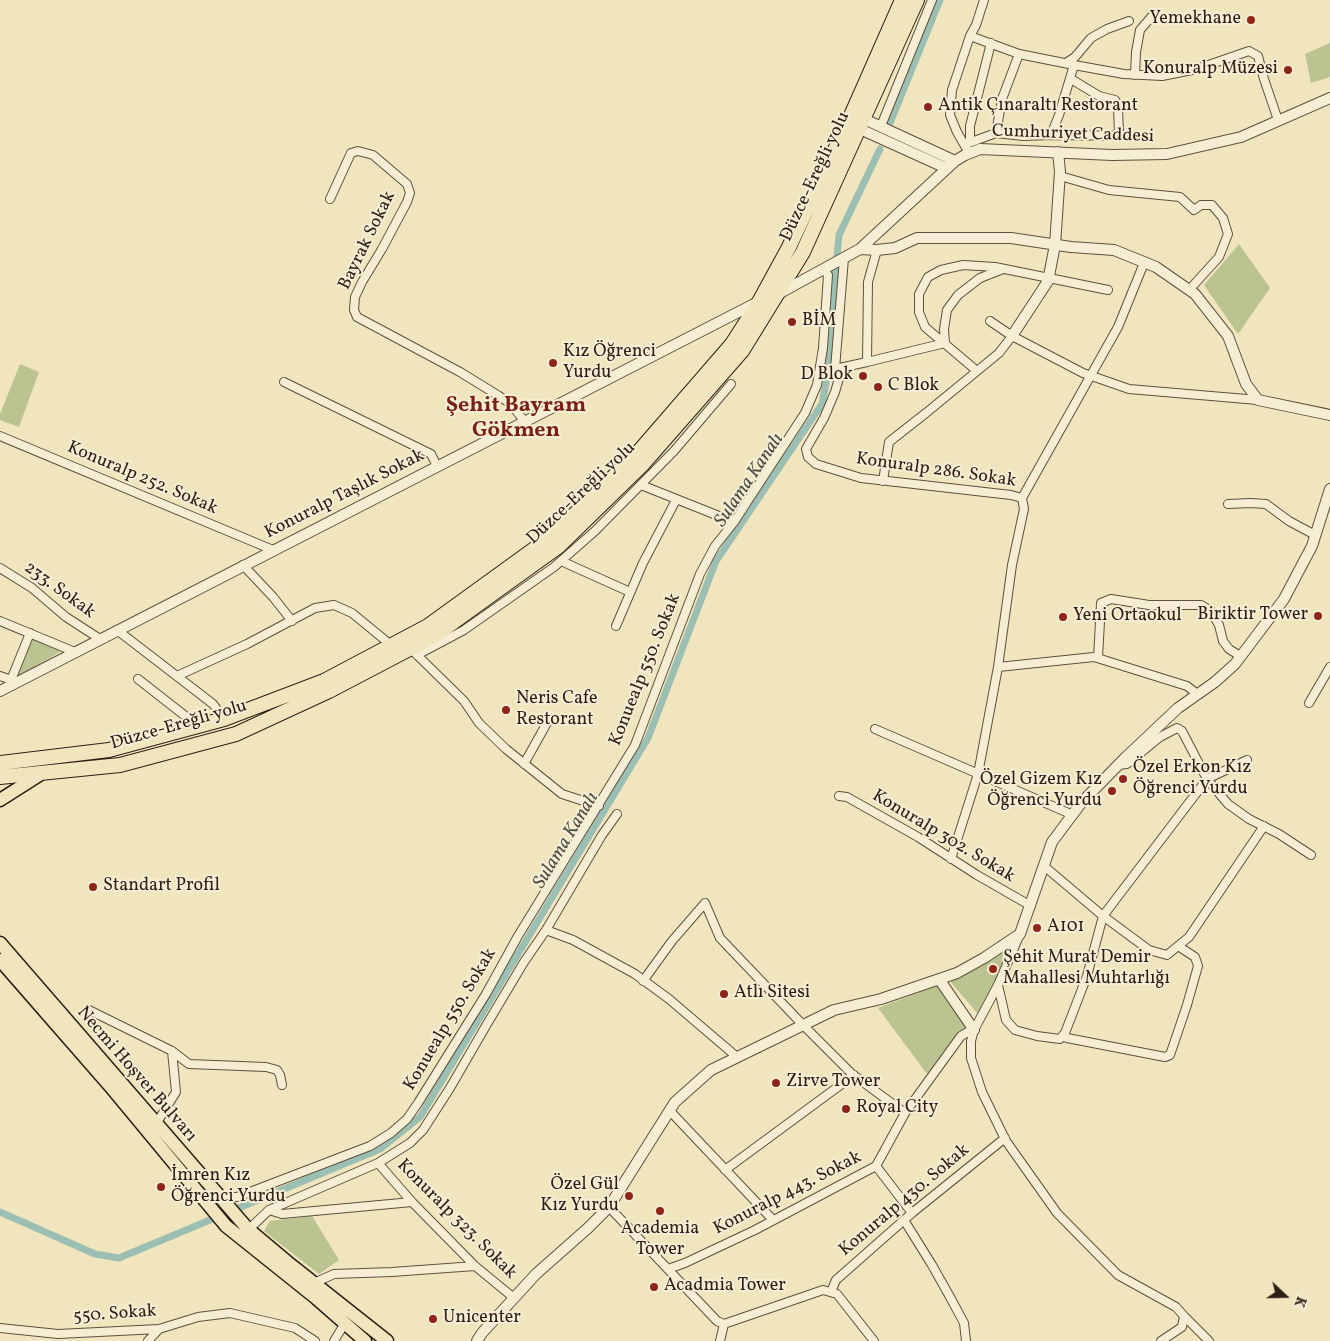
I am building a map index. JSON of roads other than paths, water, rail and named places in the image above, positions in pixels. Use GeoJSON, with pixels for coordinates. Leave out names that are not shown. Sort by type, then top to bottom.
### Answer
{"type":"FeatureCollection","features":[{"type":"Feature","properties":{"kind":"highway","name":"Düzce-Ereğli yolu"},"geometry":{"type":"LineString","coordinates":[[0,762],[109,750],[224,719],[324,681],[428,626],[551,536],[635,456],[732,344],[759,302],[858,122],[902,0]]}},
{"type":"Feature","properties":{"kind":"highway","name":"Düzce-Ereğli yolu"},"geometry":{"type":"LineString","coordinates":[[0,777],[120,765],[236,734],[413,652],[559,546],[636,471],[742,351],[803,252],[858,122],[917,0]]}},
{"type":"Feature","properties":{"kind":"main road"},"geometry":{"type":"LineString","coordinates":[[0,800],[44,772]]}},
{"type":"Feature","properties":{"kind":"main road","name":"Necmi Hoşver Bulvarı"},"geometry":{"type":"LineString","coordinates":[[0,943],[222,1201],[248,1228],[387,1341]]}},
{"type":"Feature","properties":{"kind":"main road","name":"Necmi Hoşver Bulvarı"},"geometry":{"type":"LineString","coordinates":[[0,960],[110,1086],[211,1209],[232,1231],[365,1341]]}},
{"type":"Feature","properties":{"kind":"street"},"geometry":{"type":"LineString","coordinates":[[881,126],[932,0]]}},
{"type":"Feature","properties":{"kind":"street"},"geometry":{"type":"LineString","coordinates":[[968,147],[950,115],[952,90],[984,0]]}},
{"type":"Feature","properties":{"kind":"street"},"geometry":{"type":"LineString","coordinates":[[1135,75],[1136,52],[1140,30],[1153,14]]}},
{"type":"Feature","properties":{"kind":"street"},"geometry":{"type":"LineString","coordinates":[[1051,135],[1072,78],[1070,64],[1091,38],[1128,21]]}},
{"type":"Feature","properties":{"kind":"street"},"geometry":{"type":"LineString","coordinates":[[970,36],[1019,54],[1135,75],[1162,76],[1197,69],[1248,51],[1258,56],[1278,120]]}},
{"type":"Feature","properties":{"kind":"street"},"geometry":{"type":"LineString","coordinates":[[968,147],[970,126],[991,44]]}},
{"type":"Feature","properties":{"kind":"street"},"geometry":{"type":"LineString","coordinates":[[996,133],[1002,98],[1019,54]]}},
{"type":"Feature","properties":{"kind":"street"},"geometry":{"type":"LineString","coordinates":[[1072,78],[1099,96],[1115,100],[1118,107],[1119,135]]}},
{"type":"Feature","properties":{"kind":"street","name":"Cumhuriyet Caddesi"},"geometry":{"type":"LineString","coordinates":[[778,294],[860,249],[968,147],[1112,155],[1167,154],[1241,137],[1330,98]]}},
{"type":"Feature","properties":{"kind":"street"},"geometry":{"type":"LineString","coordinates":[[858,122],[881,126],[955,161]]}},
{"type":"Feature","properties":{"kind":"street"},"geometry":{"type":"LineString","coordinates":[[858,122],[946,168]]}},
{"type":"Feature","properties":{"kind":"street"},"geometry":{"type":"LineString","coordinates":[[968,147],[996,133],[1023,136],[1138,136]]}},
{"type":"Feature","properties":{"kind":"street","name":"Bayrak Sokak"},"geometry":{"type":"LineString","coordinates":[[330,198],[351,153],[358,151],[373,155],[406,184],[410,193],[407,202],[355,297],[354,310],[357,317],[460,372],[499,396],[511,404],[525,422]]}},
{"type":"Feature","properties":{"kind":"street"},"geometry":{"type":"LineString","coordinates":[[883,481],[889,442],[999,353],[1049,278],[1055,245],[1060,176],[1058,152]]}},
{"type":"Feature","properties":{"kind":"street"},"geometry":{"type":"LineString","coordinates":[[1060,176],[1109,190],[1180,197],[1194,210],[1201,205],[1212,205],[1223,218],[1228,234],[1219,257],[1189,290]]}},
{"type":"Feature","properties":{"kind":"street"},"geometry":{"type":"LineString","coordinates":[[860,249],[895,248],[917,238],[1011,238],[1055,245],[1114,250],[1156,268],[1195,294],[1228,336],[1246,384],[1258,400]]}},
{"type":"Feature","properties":{"kind":"street"},"geometry":{"type":"LineString","coordinates":[[867,362],[868,282],[877,250]]}},
{"type":"Feature","properties":{"kind":"street"},"geometry":{"type":"LineString","coordinates":[[844,258],[835,369],[945,343]]}},
{"type":"Feature","properties":{"kind":"street"},"geometry":{"type":"LineString","coordinates":[[1022,498],[1118,327],[1144,263]]}},
{"type":"Feature","properties":{"kind":"street"},"geometry":{"type":"LineString","coordinates":[[977,371],[925,327],[919,312],[919,294],[928,277],[941,270],[963,265],[1004,269],[1108,290]]}},
{"type":"Feature","properties":{"kind":"street","name":"Konuealp 550. Sokak"},"geometry":{"type":"LineString","coordinates":[[222,1201],[222,1198],[237,1197],[370,1146],[391,1133],[408,1119],[453,1048],[518,936],[635,745],[700,574],[715,546],[734,522],[805,412],[816,385],[823,348],[828,275],[824,268]]}},
{"type":"Feature","properties":{"kind":"street"},"geometry":{"type":"LineString","coordinates":[[945,343],[944,329],[947,310],[958,296],[980,278],[1004,269]]}},
{"type":"Feature","properties":{"kind":"street","name":"Konuralp Taşlık Sokak"},"geometry":{"type":"LineString","coordinates":[[0,690],[14,681],[75,652],[759,302]]}},
{"type":"Feature","properties":{"kind":"street"},"geometry":{"type":"LineString","coordinates":[[990,321],[1012,336],[1090,376],[1129,389],[1258,400],[1330,415]]}},
{"type":"Feature","properties":{"kind":"street","name":"Konuralp 286. Sokak"},"geometry":{"type":"LineString","coordinates":[[842,368],[824,418],[806,449],[808,457],[816,464],[861,478],[1011,495],[1022,498],[1024,509],[1012,565],[998,667],[978,774],[951,859]]}},
{"type":"Feature","properties":{"kind":"street"},"geometry":{"type":"LineString","coordinates":[[284,382],[431,454],[437,466]]}},
{"type":"Feature","properties":{"kind":"street"},"geometry":{"type":"LineString","coordinates":[[598,806],[562,794],[524,764],[490,734],[464,701],[413,652],[464,630],[561,561],[595,531],[674,451],[731,384]]}},
{"type":"Feature","properties":{"kind":"street","name":"Konuralp 252. Sokak"},"geometry":{"type":"LineString","coordinates":[[0,436],[273,550]]}},
{"type":"Feature","properties":{"kind":"street"},"geometry":{"type":"LineString","coordinates":[[641,485],[734,522]]}},
{"type":"Feature","properties":{"kind":"street"},"geometry":{"type":"LineString","coordinates":[[1209,1341],[1176,1308],[1118,1275],[1057,1212],[1020,1162],[1005,1138],[982,1092],[971,1058],[971,1041],[974,1029],[998,985],[1020,934],[1052,842],[1082,802],[1118,765],[1178,708],[1215,682],[1235,664],[1284,599],[1325,518],[1330,489]]}},
{"type":"Feature","properties":{"kind":"street"},"geometry":{"type":"LineString","coordinates":[[616,626],[643,563],[676,500]]}},
{"type":"Feature","properties":{"kind":"street"},"geometry":{"type":"LineString","coordinates":[[1228,504],[1266,504],[1289,521],[1315,535]]}},
{"type":"Feature","properties":{"kind":"street"},"geometry":{"type":"LineString","coordinates":[[561,561],[630,592]]}},
{"type":"Feature","properties":{"kind":"street"},"geometry":{"type":"LineString","coordinates":[[243,565],[273,597],[292,621]]}},
{"type":"Feature","properties":{"kind":"street","name":"233. Sokak"},"geometry":{"type":"LineString","coordinates":[[0,568],[32,588],[66,617],[100,639]]}},
{"type":"Feature","properties":{"kind":"street"},"geometry":{"type":"LineString","coordinates":[[1098,658],[1101,603],[1110,599],[1149,605],[1201,605],[1211,611],[1219,625],[1223,641],[1229,650],[1240,656]]}},
{"type":"Feature","properties":{"kind":"street"},"geometry":{"type":"LineString","coordinates":[[177,676],[315,608],[334,605],[352,613],[391,645]]}},
{"type":"Feature","properties":{"kind":"street"},"geometry":{"type":"LineString","coordinates":[[0,621],[75,652]]}},
{"type":"Feature","properties":{"kind":"street"},"geometry":{"type":"LineString","coordinates":[[117,630],[213,704],[224,719]]}},
{"type":"Feature","properties":{"kind":"street"},"geometry":{"type":"LineString","coordinates":[[0,676],[14,681],[30,634]]}},
{"type":"Feature","properties":{"kind":"street"},"geometry":{"type":"LineString","coordinates":[[998,667],[1094,656],[1187,686],[1198,694]]}},
{"type":"Feature","properties":{"kind":"street"},"geometry":{"type":"LineString","coordinates":[[1309,703],[1330,667]]}},
{"type":"Feature","properties":{"kind":"street"},"geometry":{"type":"LineString","coordinates":[[138,679],[198,726]]}},
{"type":"Feature","properties":{"kind":"street"},"geometry":{"type":"LineString","coordinates":[[524,764],[548,721]]}},
{"type":"Feature","properties":{"kind":"street"},"geometry":{"type":"LineString","coordinates":[[1118,765],[1127,764],[1160,737],[1177,728],[1182,731],[1207,779],[1228,804],[1249,819],[1311,855]]}},
{"type":"Feature","properties":{"kind":"street"},"geometry":{"type":"LineString","coordinates":[[875,729],[1073,815]]}},
{"type":"Feature","properties":{"kind":"street"},"geometry":{"type":"LineString","coordinates":[[998,985],[1006,1020],[1015,1030],[1036,1036],[1060,1039],[1087,976],[1104,916],[1207,779],[1247,760]]}},
{"type":"Feature","properties":{"kind":"street","name":"Konuralp 302. Sokak"},"geometry":{"type":"LineString","coordinates":[[839,796],[847,797],[918,837],[951,859],[1031,906]]}},
{"type":"Feature","properties":{"kind":"street"},"geometry":{"type":"LineString","coordinates":[[248,1228],[268,1210],[378,1163],[410,1143],[423,1130],[524,962],[546,930],[602,835],[617,814]]}},
{"type":"Feature","properties":{"kind":"street"},"geometry":{"type":"LineString","coordinates":[[1044,866],[1104,916],[1149,950],[1167,956],[1189,937],[1264,826]]}},
{"type":"Feature","properties":{"kind":"street"},"geometry":{"type":"LineString","coordinates":[[643,981],[672,941],[705,903],[720,938],[854,1075],[905,1114]]}},
{"type":"Feature","properties":{"kind":"street"},"geometry":{"type":"LineString","coordinates":[[546,930],[573,940],[635,974],[669,999],[737,1057]]}},
{"type":"Feature","properties":{"kind":"street"},"geometry":{"type":"LineString","coordinates":[[477,1341],[482,1333],[536,1274],[582,1234],[609,1207],[675,1102],[710,1070],[834,1010],[881,999],[957,973],[1020,934]]}},
{"type":"Feature","properties":{"kind":"street"},"geometry":{"type":"LineString","coordinates":[[1063,1035],[1067,1038],[1165,1057],[1170,1055],[1198,966],[1195,957],[1178,946]]}},
{"type":"Feature","properties":{"kind":"street"},"geometry":{"type":"LineString","coordinates":[[939,979],[974,1029]]}},
{"type":"Feature","properties":{"kind":"street"},"geometry":{"type":"LineString","coordinates":[[89,1010],[172,1051],[189,1064],[266,1067],[277,1070],[282,1085]]}},
{"type":"Feature","properties":{"kind":"street","name":"Konuralp 443. Sokak"},"geometry":{"type":"LineString","coordinates":[[668,1269],[685,1263],[773,1220],[876,1166],[905,1114],[961,1036],[974,1029]]}},
{"type":"Feature","properties":{"kind":"street"},"geometry":{"type":"LineString","coordinates":[[156,1124],[176,1092],[172,1051]]}},
{"type":"Feature","properties":{"kind":"street"},"geometry":{"type":"LineString","coordinates":[[725,1170],[854,1075]]}},
{"type":"Feature","properties":{"kind":"street"},"geometry":{"type":"LineString","coordinates":[[670,1111],[773,1220]]}},
{"type":"Feature","properties":{"kind":"street","name":"Konuralp 430. Sokak"},"geometry":{"type":"LineString","coordinates":[[831,1292],[836,1280],[912,1213],[1005,1138]]}},
{"type":"Feature","properties":{"kind":"street","name":"Konuralp 323. Sokak"},"geometry":{"type":"LineString","coordinates":[[378,1163],[412,1202],[475,1266],[514,1298]]}},
{"type":"Feature","properties":{"kind":"street"},"geometry":{"type":"LineString","coordinates":[[876,1166],[912,1213]]}},
{"type":"Feature","properties":{"kind":"street"},"geometry":{"type":"LineString","coordinates":[[268,1210],[282,1214],[412,1202]]}},
{"type":"Feature","properties":{"kind":"street"},"geometry":{"type":"LineString","coordinates":[[609,1207],[717,1321],[724,1324],[823,1290],[837,1294],[874,1341]]}},
{"type":"Feature","properties":{"kind":"street"},"geometry":{"type":"LineString","coordinates":[[904,1220],[932,1265],[964,1324],[966,1341]]}},
{"type":"Feature","properties":{"kind":"street"},"geometry":{"type":"LineString","coordinates":[[314,1283],[334,1274],[475,1266]]}},
{"type":"Feature","properties":{"kind":"street","name":"550. Sokak"},"geometry":{"type":"LineString","coordinates":[[0,1328],[58,1334],[159,1328],[198,1317],[230,1313],[295,1328],[315,1341]]}},
{"type":"Feature","properties":{"kind":"street"},"geometry":{"type":"LineString","coordinates":[[1160,1341],[1182,1327],[1184,1316]]}},
{"type":"Feature","properties":{"kind":"street"},"geometry":{"type":"LineString","coordinates":[[334,1341],[345,1323]]}},
{"type":"Feature","properties":{"kind":"street"},"geometry":{"type":"LineString","coordinates":[[720,1341],[724,1324]]}},
{"type":"Feature","properties":{"kind":"street"},"geometry":{"type":"LineString","coordinates":[[148,1341],[159,1328]]}},
{"type":"Feature","properties":{"kind":"waterway"},"geometry":{"type":"LineString","coordinates":[[890,123],[940,0]]}},
{"type":"Feature","properties":{"kind":"waterway","name":"Sulama Kanalı"},"geometry":{"type":"LineString","coordinates":[[0,1212],[95,1254],[119,1258],[380,1149],[420,1117],[648,738],[716,561],[822,404],[829,367],[839,235],[880,149]]}},
{"type":"Feature","properties":{"kind":"place","name":"Yemekhane"},"geometry":{"type":"Point","coordinates":[1251,20]}},
{"type":"Feature","properties":{"kind":"place","name":"Konuralp Müzesi"},"geometry":{"type":"Point","coordinates":[1288,70]}},
{"type":"Feature","properties":{"kind":"place","name":"Antik Çınaraltı Restorant"},"geometry":{"type":"Point","coordinates":[928,107]}},
{"type":"Feature","properties":{"kind":"place","name":"BİM"},"geometry":{"type":"Point","coordinates":[792,322]}},
{"type":"Feature","properties":{"kind":"place","name":"Kız Öğrenci Yurdu"},"geometry":{"type":"Point","coordinates":[553,363]}},
{"type":"Feature","properties":{"kind":"place","name":"D Blok"},"geometry":{"type":"Point","coordinates":[863,376]}},
{"type":"Feature","properties":{"kind":"place","name":"C Blok"},"geometry":{"type":"Point","coordinates":[878,387]}},
{"type":"Feature","properties":{"kind":"place","name":"Biriktir Tower"},"geometry":{"type":"Point","coordinates":[1318,616]}},
{"type":"Feature","properties":{"kind":"place","name":"Yeni Ortaokul"},"geometry":{"type":"Point","coordinates":[1063,617]}},
{"type":"Feature","properties":{"kind":"place","name":"Neris Cafe Restorant"},"geometry":{"type":"Point","coordinates":[506,710]}},
{"type":"Feature","properties":{"kind":"place","name":"Özel Erkon Kız Öğrenci Yurdu"},"geometry":{"type":"Point","coordinates":[1123,779]}},
{"type":"Feature","properties":{"kind":"place","name":"Özel Gizem Kız Öğrenci Yurdu"},"geometry":{"type":"Point","coordinates":[1112,791]}},
{"type":"Feature","properties":{"kind":"place","name":"Standart Profil"},"geometry":{"type":"Point","coordinates":[93,887]}},
{"type":"Feature","properties":{"kind":"place","name":"A101"},"geometry":{"type":"Point","coordinates":[1037,928]}},
{"type":"Feature","properties":{"kind":"place","name":"Şehit Murat Demir Mahallesi Muhtarlığı"},"geometry":{"type":"Point","coordinates":[993,969]}},
{"type":"Feature","properties":{"kind":"place","name":"Atlı Sitesi"},"geometry":{"type":"Point","coordinates":[724,994]}},
{"type":"Feature","properties":{"kind":"place","name":"Zirve Tower"},"geometry":{"type":"Point","coordinates":[776,1083]}},
{"type":"Feature","properties":{"kind":"place","name":"Royal City"},"geometry":{"type":"Point","coordinates":[846,1109]}},
{"type":"Feature","properties":{"kind":"place","name":"İmren Kız Öğrenci Yurdu"},"geometry":{"type":"Point","coordinates":[161,1187]}},
{"type":"Feature","properties":{"kind":"place","name":"Özel Gül Kız Yurdu"},"geometry":{"type":"Point","coordinates":[629,1196]}},
{"type":"Feature","properties":{"kind":"place","name":"Academia Tower"},"geometry":{"type":"Point","coordinates":[660,1211]}},
{"type":"Feature","properties":{"kind":"place","name":"Acadmia Tower"},"geometry":{"type":"Point","coordinates":[654,1287]}},
{"type":"Feature","properties":{"kind":"place","name":"Unicenter"},"geometry":{"type":"Point","coordinates":[433,1319]}},
{"type":"Feature","properties":{"kind":"district","name":"Şehit Bayram Gökmen"},"geometry":{"type":"Point","coordinates":[516,420]}}]}
